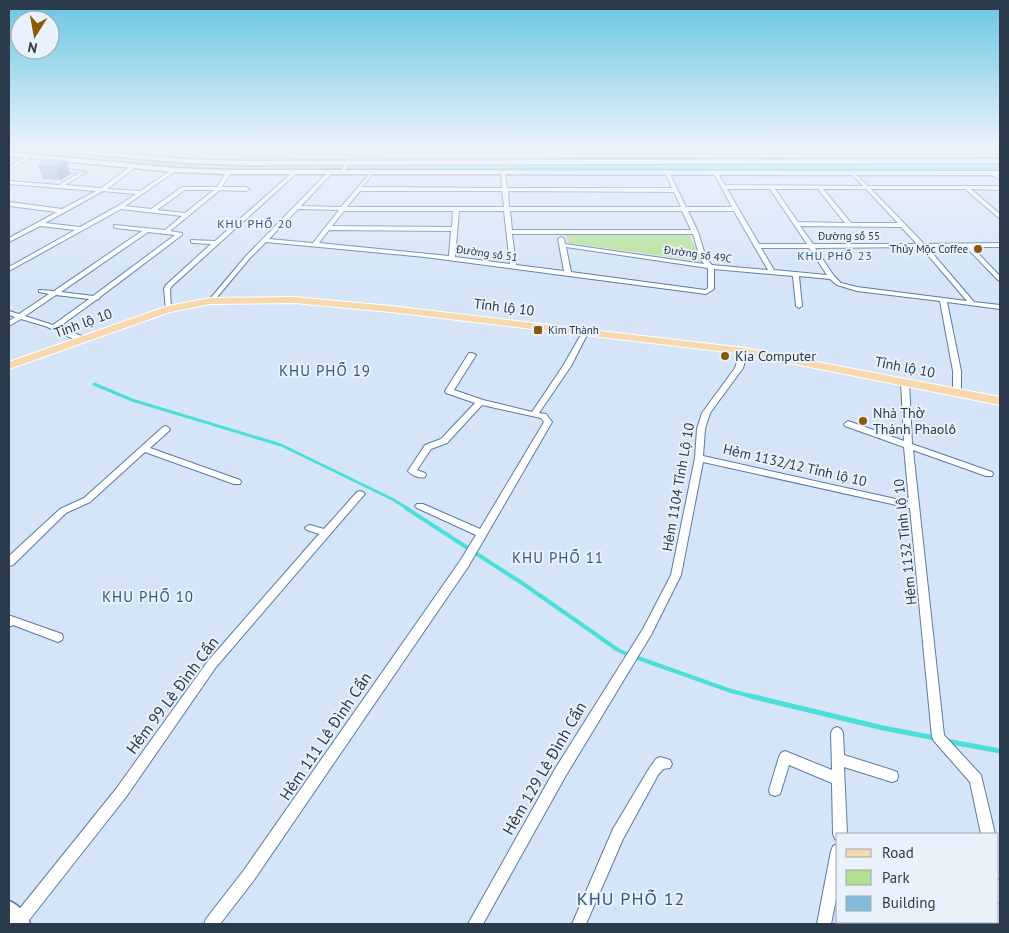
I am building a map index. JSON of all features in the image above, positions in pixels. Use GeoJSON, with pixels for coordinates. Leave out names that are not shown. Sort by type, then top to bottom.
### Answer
{"type":"FeatureCollection","features":[{"type":"Feature","properties":{"kind":"main road","name":"Tỉnh lộ 10"},"geometry":{"type":"LineString","coordinates":[[9,366],[168,309],[211,301],[311,302],[586,331],[744,351],[1000,401]]}},
{"type":"Feature","properties":{"kind":"street"},"geometry":{"type":"LineString","coordinates":[[9,240],[97,193]]}},
{"type":"Feature","properties":{"kind":"street"},"geometry":{"type":"LineString","coordinates":[[136,193],[140,193]]}},
{"type":"Feature","properties":{"kind":"street"},"geometry":{"type":"LineString","coordinates":[[9,269],[120,208],[140,193]]}},
{"type":"Feature","properties":{"kind":"street"},"geometry":{"type":"LineString","coordinates":[[153,210],[178,193]]}},
{"type":"Feature","properties":{"kind":"street"},"geometry":{"type":"LineString","coordinates":[[168,231],[214,193]]}},
{"type":"Feature","properties":{"kind":"street"},"geometry":{"type":"LineString","coordinates":[[168,309],[167,287],[273,193]]}},
{"type":"Feature","properties":{"kind":"street"},"geometry":{"type":"LineString","coordinates":[[211,301],[310,193]]}},
{"type":"Feature","properties":{"kind":"street"},"geometry":{"type":"LineString","coordinates":[[315,244],[356,193]]}},
{"type":"Feature","properties":{"kind":"street"},"geometry":{"type":"LineString","coordinates":[[505,193],[513,266]]}},
{"type":"Feature","properties":{"kind":"street"},"geometry":{"type":"LineString","coordinates":[[677,193],[695,232],[703,258],[711,266],[711,289],[706,292]]}},
{"type":"Feature","properties":{"kind":"street"},"geometry":{"type":"LineString","coordinates":[[727,193],[772,272]]}},
{"type":"Feature","properties":{"kind":"street"},"geometry":{"type":"LineString","coordinates":[[775,193],[832,277],[843,286],[1000,307]]}},
{"type":"Feature","properties":{"kind":"street"},"geometry":{"type":"LineString","coordinates":[[823,193],[849,224]]}},
{"type":"Feature","properties":{"kind":"street"},"geometry":{"type":"LineString","coordinates":[[873,193],[972,303]]}},
{"type":"Feature","properties":{"kind":"street"},"geometry":{"type":"LineString","coordinates":[[972,193],[1000,216]]}},
{"type":"Feature","properties":{"kind":"street"},"geometry":{"type":"LineString","coordinates":[[10,205],[63,211]]}},
{"type":"Feature","properties":{"kind":"street"},"geometry":{"type":"LineString","coordinates":[[296,207],[343,209],[736,209]]}},
{"type":"Feature","properties":{"kind":"street"},"geometry":{"type":"LineString","coordinates":[[120,208],[153,210],[186,216]]}},
{"type":"Feature","properties":{"kind":"street"},"geometry":{"type":"LineString","coordinates":[[452,258],[456,209]]}},
{"type":"Feature","properties":{"kind":"street"},"geometry":{"type":"LineString","coordinates":[[40,224],[81,229]]}},
{"type":"Feature","properties":{"kind":"street"},"geometry":{"type":"LineString","coordinates":[[797,224],[903,225]]}},
{"type":"Feature","properties":{"kind":"street"},"geometry":{"type":"LineString","coordinates":[[54,328],[97,298],[180,234],[116,226]]}},
{"type":"Feature","properties":{"kind":"street"},"geometry":{"type":"LineString","coordinates":[[328,228],[454,229]]}},
{"type":"Feature","properties":{"kind":"street"},"geometry":{"type":"LineString","coordinates":[[9,324],[147,230]]}},
{"type":"Feature","properties":{"kind":"street"},"geometry":{"type":"LineString","coordinates":[[510,232],[695,232]]}},
{"type":"Feature","properties":{"kind":"street"},"geometry":{"type":"LineString","coordinates":[[560,232],[568,274]]}},
{"type":"Feature","properties":{"kind":"street","name":"Đường số 51"},"geometry":{"type":"LineString","coordinates":[[265,240],[452,258],[706,292]]}},
{"type":"Feature","properties":{"kind":"street"},"geometry":{"type":"LineString","coordinates":[[194,241],[216,243]]}},
{"type":"Feature","properties":{"kind":"street","name":"Đường số 49C"},"geometry":{"type":"LineString","coordinates":[[562,245],[711,266],[832,277]]}},
{"type":"Feature","properties":{"kind":"street"},"geometry":{"type":"LineString","coordinates":[[967,245],[1000,278]]}},
{"type":"Feature","properties":{"kind":"street","name":"Đường số 55"},"geometry":{"type":"LineString","coordinates":[[757,246],[1000,245]]}},
{"type":"Feature","properties":{"kind":"street"},"geometry":{"type":"LineString","coordinates":[[989,268],[1000,268]]}},
{"type":"Feature","properties":{"kind":"street"},"geometry":{"type":"LineString","coordinates":[[796,274],[799,306]]}},
{"type":"Feature","properties":{"kind":"street"},"geometry":{"type":"LineString","coordinates":[[41,291],[97,298]]}},
{"type":"Feature","properties":{"kind":"street"},"geometry":{"type":"LineString","coordinates":[[943,299],[957,371],[957,392]]}},
{"type":"Feature","properties":{"kind":"street"},"geometry":{"type":"LineString","coordinates":[[9,313],[81,339]]}},
{"type":"Feature","properties":{"kind":"street"},"geometry":{"type":"LineString","coordinates":[[472,355],[449,391],[480,402],[534,415],[567,366],[586,331]]}},
{"type":"Feature","properties":{"kind":"street","name":"Hẻm 1104 Tỉnh Lộ 10"},"geometry":{"type":"LineString","coordinates":[[647,632],[676,575],[699,458],[701,429],[706,413],[739,368],[744,351]]}},
{"type":"Feature","properties":{"kind":"street","name":"Hẻm 1132 Tỉnh lộ 10"},"geometry":{"type":"LineString","coordinates":[[905,382],[908,444],[938,737]]}},
{"type":"Feature","properties":{"kind":"street"},"geometry":{"type":"LineString","coordinates":[[422,476],[412,471],[419,457],[431,445],[444,440],[480,402]]}},
{"type":"Feature","properties":{"kind":"street","name":"Hẻm 111 Lê Đình Cẩn"},"geometry":{"type":"LineString","coordinates":[[210,924],[254,867],[464,564],[548,422],[543,416],[534,415]]}},
{"type":"Feature","properties":{"kind":"street"},"geometry":{"type":"LineString","coordinates":[[848,424],[989,474]]}},
{"type":"Feature","properties":{"kind":"street"},"geometry":{"type":"LineString","coordinates":[[9,562],[63,511],[87,500],[166,430]]}},
{"type":"Feature","properties":{"kind":"street"},"geometry":{"type":"LineString","coordinates":[[145,449],[237,482]]}},
{"type":"Feature","properties":{"kind":"street","name":"Hẻm 1132/12 Tỉnh lộ 10"},"geometry":{"type":"LineString","coordinates":[[699,458],[915,506]]}},
{"type":"Feature","properties":{"kind":"street","name":"Hẻm 99 Lê Đình Cẩn"},"geometry":{"type":"LineString","coordinates":[[15,919],[121,793],[212,664],[360,494]]}},
{"type":"Feature","properties":{"kind":"street"},"geometry":{"type":"LineString","coordinates":[[420,506],[479,538]]}},
{"type":"Feature","properties":{"kind":"street"},"geometry":{"type":"LineString","coordinates":[[310,528],[326,533]]}},
{"type":"Feature","properties":{"kind":"street"},"geometry":{"type":"LineString","coordinates":[[9,623],[11,620],[58,638]]}},
{"type":"Feature","properties":{"kind":"street","name":"Hẻm 129 Lê Đình Cẩn"},"geometry":{"type":"LineString","coordinates":[[475,924],[560,773],[623,668],[647,632]]}},
{"type":"Feature","properties":{"kind":"street"},"geometry":{"type":"LineString","coordinates":[[837,732],[840,833]]}},
{"type":"Feature","properties":{"kind":"street"},"geometry":{"type":"LineString","coordinates":[[938,737],[960,759],[976,779],[988,833]]}},
{"type":"Feature","properties":{"kind":"street"},"geometry":{"type":"LineString","coordinates":[[775,790],[785,757],[838,779]]}},
{"type":"Feature","properties":{"kind":"street"},"geometry":{"type":"LineString","coordinates":[[838,759],[892,776]]}},
{"type":"Feature","properties":{"kind":"street"},"geometry":{"type":"LineString","coordinates":[[579,924],[618,834],[654,771],[660,763],[666,764]]}},
{"type":"Feature","properties":{"kind":"street"},"geometry":{"type":"LineString","coordinates":[[824,924],[836,861]]}},
{"type":"Feature","properties":{"kind":"green space"},"geometry":{"type":"Polygon","coordinates":[[[565,234],[689,234],[701,261],[569,243],[565,234]]]}},
{"type":"Feature","properties":{"kind":"waterway"},"geometry":{"type":"LineString","coordinates":[[94,384],[132,400],[281,445],[394,500],[408,509]]}},
{"type":"Feature","properties":{"kind":"waterway"},"geometry":{"type":"LineString","coordinates":[[406,508],[525,585],[618,650],[629,655]]}},
{"type":"Feature","properties":{"kind":"waterway"},"geometry":{"type":"LineString","coordinates":[[635,657],[731,691],[755,697]]}},
{"type":"Feature","properties":{"kind":"waterway"},"geometry":{"type":"LineString","coordinates":[[750,696],[883,728],[935,738]]}},
{"type":"Feature","properties":{"kind":"waterway"},"geometry":{"type":"LineString","coordinates":[[946,741],[1000,751]]}},
{"type":"Feature","properties":{"kind":"place","name":"Thủy Mộc Coffee"},"geometry":{"type":"Point","coordinates":[978,249]}},
{"type":"Feature","properties":{"kind":"place","name":"Kim Thành"},"geometry":{"type":"Point","coordinates":[538,330]}},
{"type":"Feature","properties":{"kind":"place","name":"Kia Computer"},"geometry":{"type":"Point","coordinates":[725,356]}},
{"type":"Feature","properties":{"kind":"place","name":"Nhà Thờ Thánh Phaolô"},"geometry":{"type":"Point","coordinates":[863,421]}},
{"type":"Feature","properties":{"kind":"district","name":"KHU PHỐ 20"},"geometry":{"type":"Point","coordinates":[255,224]}},
{"type":"Feature","properties":{"kind":"district","name":"KHU PHỐ 23"},"geometry":{"type":"Point","coordinates":[835,256]}},
{"type":"Feature","properties":{"kind":"district","name":"KHU PHỐ 19"},"geometry":{"type":"Point","coordinates":[325,371]}},
{"type":"Feature","properties":{"kind":"district","name":"KHU PHỐ 11"},"geometry":{"type":"Point","coordinates":[558,558]}},
{"type":"Feature","properties":{"kind":"district","name":"KHU PHỐ 10"},"geometry":{"type":"Point","coordinates":[148,597]}},
{"type":"Feature","properties":{"kind":"district","name":"KHU PHỐ 12"},"geometry":{"type":"Point","coordinates":[631,899]}}]}
